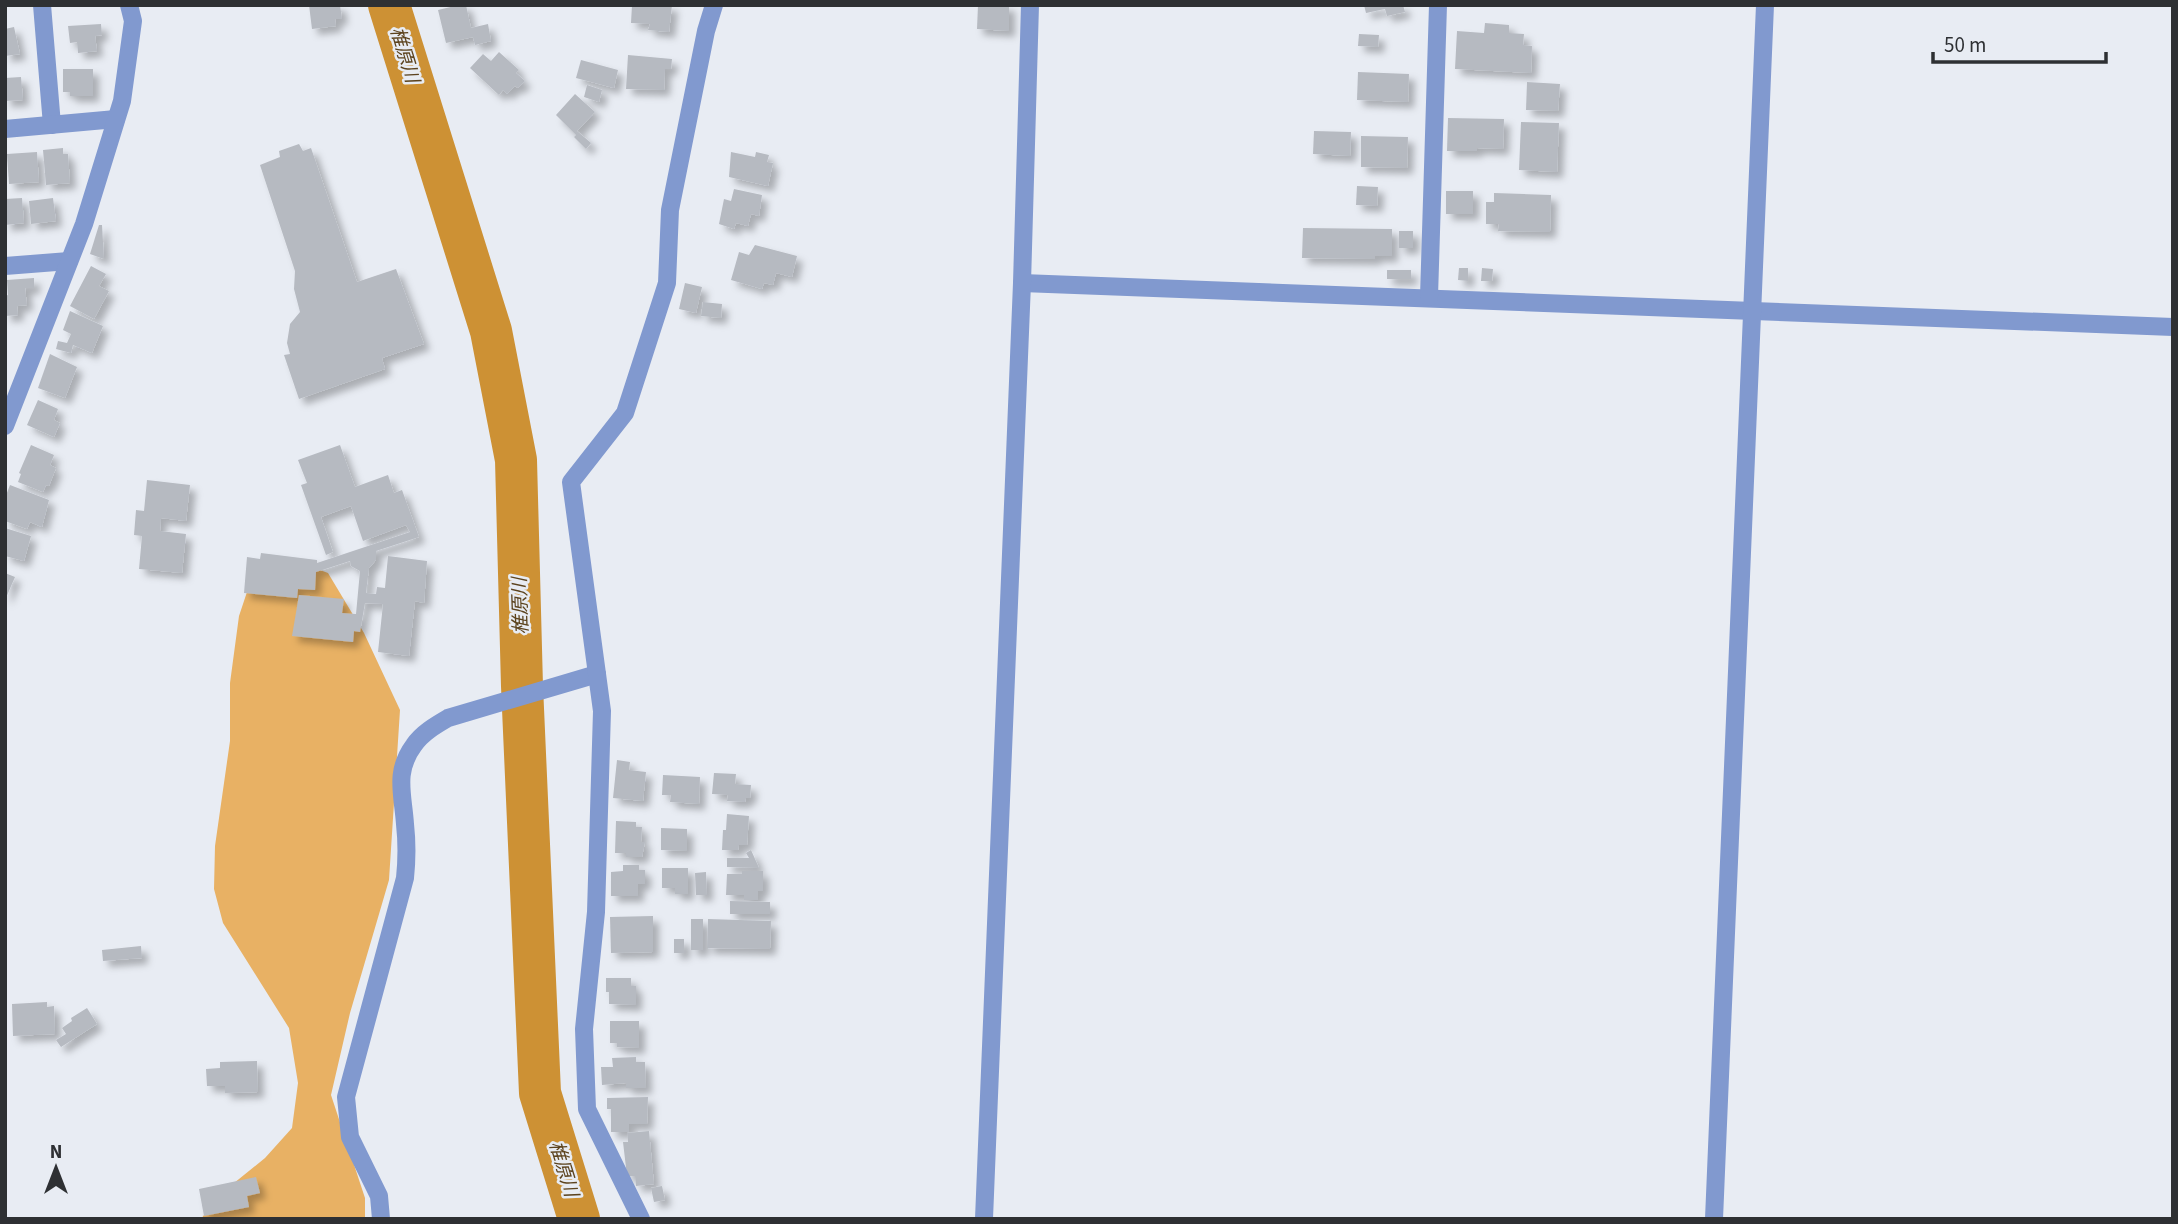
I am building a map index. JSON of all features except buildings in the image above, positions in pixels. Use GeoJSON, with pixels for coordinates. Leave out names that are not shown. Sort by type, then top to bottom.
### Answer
{"type":"FeatureCollection","features":[{"type":"Feature","properties":{"kind":"street"},"geometry":{"type":"LineString","coordinates":[[41,5],[52,125]]}},
{"type":"Feature","properties":{"kind":"street"},"geometry":{"type":"LineString","coordinates":[[5,426],[12,388],[84,225],[117,119],[122,101],[132,21],[129,5]]}},
{"type":"Feature","properties":{"kind":"street"},"geometry":{"type":"LineString","coordinates":[[641,1219],[587,1109],[584,1029],[596,912],[601,711],[571,482],[625,413],[638,380],[667,283],[670,210],[706,31],[714,5]]}},
{"type":"Feature","properties":{"kind":"street"},"geometry":{"type":"LineString","coordinates":[[984,1219],[1022,283],[1030,5]]}},
{"type":"Feature","properties":{"kind":"street"},"geometry":{"type":"LineString","coordinates":[[1429,297],[1438,5]]}},
{"type":"Feature","properties":{"kind":"street"},"geometry":{"type":"LineString","coordinates":[[1714,1219],[1765,5]]}},
{"type":"Feature","properties":{"kind":"street"},"geometry":{"type":"LineString","coordinates":[[5,129],[117,119]]}},
{"type":"Feature","properties":{"kind":"street"},"geometry":{"type":"LineString","coordinates":[[5,266],[69,261]]}},
{"type":"Feature","properties":{"kind":"street"},"geometry":{"type":"LineString","coordinates":[[1022,283],[2173,327]]}},
{"type":"Feature","properties":{"kind":"street"},"geometry":{"type":"LineString","coordinates":[[381,1219],[379,1196],[349,1137],[346,1097],[405,878],[408,852],[400,785],[403,764],[414,744],[430,729],[448,718],[597,674]]}},
{"type":"Feature","properties":{"kind":"shaded area"},"geometry":{"type":"Polygon","coordinates":[[[296,561],[328,573],[364,633],[400,710],[389,880],[350,1013],[331,1095],[365,1198],[365,1219],[201,1219],[218,1196],[265,1158],[292,1128],[298,1083],[289,1028],[223,923],[214,889],[215,846],[230,741],[230,683],[239,616],[251,580],[296,561]]]}},
{"type":"Feature","properties":{"kind":"waterway","name":"椎原川"},"geometry":{"type":"LineString","coordinates":[[389,5],[491,331],[516,460],[522,686],[540,1093],[579,1219]]}}]}
